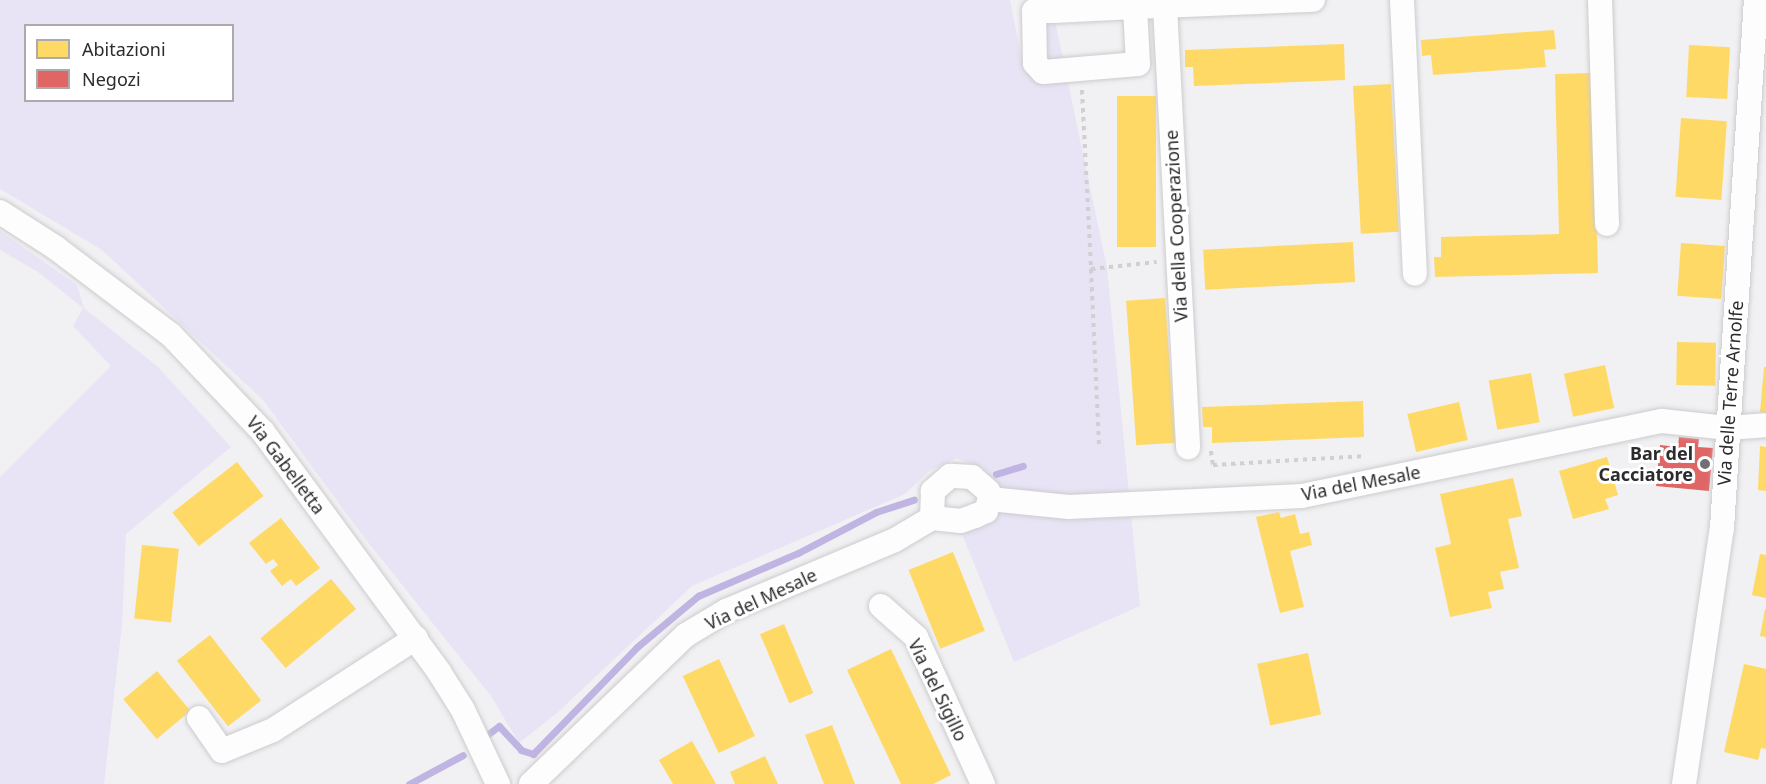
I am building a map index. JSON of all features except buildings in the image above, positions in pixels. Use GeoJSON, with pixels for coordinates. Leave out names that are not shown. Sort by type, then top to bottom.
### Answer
{"type":"FeatureCollection","features":[{"type":"Feature","properties":{"kind":"street"},"geometry":{"type":"LineString","coordinates":[[1135,7],[1138,64],[1043,72],[1035,63],[1034,6],[1135,7],[1313,0]]}},
{"type":"Feature","properties":{"kind":"street"},"geometry":{"type":"LineString","coordinates":[[1402,0],[1415,273]]}},
{"type":"Feature","properties":{"kind":"street"},"geometry":{"type":"LineString","coordinates":[[1600,0],[1607,224]]}},
{"type":"Feature","properties":{"kind":"street","name":"Via delle Terre Arnolfe"},"geometry":{"type":"LineString","coordinates":[[1684,784],[1718,568],[1756,0]]}},
{"type":"Feature","properties":{"kind":"street","name":"Via della Cooperazione"},"geometry":{"type":"LineString","coordinates":[[1165,6],[1188,447]]}},
{"type":"Feature","properties":{"kind":"street","name":"Via Gabelletta"},"geometry":{"type":"LineString","coordinates":[[0,212],[56,248],[138,309],[216,379],[263,432],[416,638],[463,710],[498,784]]}},
{"type":"Feature","properties":{"kind":"street","name":"Via del Mesale"},"geometry":{"type":"LineString","coordinates":[[990,499],[1069,507],[1302,496],[1662,421],[1727,428],[1766,425]]}},
{"type":"Feature","properties":{"kind":"street"},"geometry":{"type":"LineString","coordinates":[[950,476],[972,477],[988,491],[990,499],[986,511],[961,521],[932,519],[933,491],[950,476]]}},
{"type":"Feature","properties":{"kind":"street","name":"Via del Mesale"},"geometry":{"type":"LineString","coordinates":[[531,784],[686,635],[726,611],[895,540],[932,519]]}},
{"type":"Feature","properties":{"kind":"street","name":"Via del Sigillo"},"geometry":{"type":"LineString","coordinates":[[880,606],[916,637],[983,784]]}},
{"type":"Feature","properties":{"kind":"street"},"geometry":{"type":"LineString","coordinates":[[199,718],[222,751],[273,730],[416,638]]}},
{"type":"Feature","properties":{"kind":"path"},"geometry":{"type":"LineString","coordinates":[[1081,69],[1100,447]]}},
{"type":"Feature","properties":{"kind":"path"},"geometry":{"type":"LineString","coordinates":[[1091,268],[1178,258]]}},
{"type":"Feature","properties":{"kind":"path"},"geometry":{"type":"LineString","coordinates":[[1188,447],[1211,446],[1212,465],[1366,456]]}},
{"type":"Feature","properties":{"kind":"shaded area"},"geometry":{"type":"Polygon","coordinates":[[[0,0],[1010,0],[1024,72],[1053,11],[1107,268],[1140,606],[1014,662],[960,529],[1001,490],[983,468],[956,458],[929,471],[905,494],[692,586],[557,713],[519,743],[491,696],[363,536],[263,400],[102,250],[0,189],[0,0]]]}},
{"type":"Feature","properties":{"kind":"shaded area"},"geometry":{"type":"Polygon","coordinates":[[[0,231],[77,285],[84,308],[158,367],[231,447],[126,534],[122,624],[104,784],[0,784],[0,477],[111,366],[73,326],[83,308],[38,272],[0,250],[0,231]]]}},
{"type":"Feature","properties":{"kind":"waterway"},"geometry":{"type":"LineString","coordinates":[[996,474],[1023,466]]}},
{"type":"Feature","properties":{"kind":"waterway"},"geometry":{"type":"LineString","coordinates":[[487,735],[499,726],[521,750],[533,754],[637,647],[698,596],[798,553],[876,512],[914,500]]}},
{"type":"Feature","properties":{"kind":"waterway"},"geometry":{"type":"LineString","coordinates":[[409,784],[463,755]]}},
{"type":"Feature","properties":{"kind":"place","name":"Bar del Cacciatore"},"geometry":{"type":"Point","coordinates":[1705,464]}}]}
